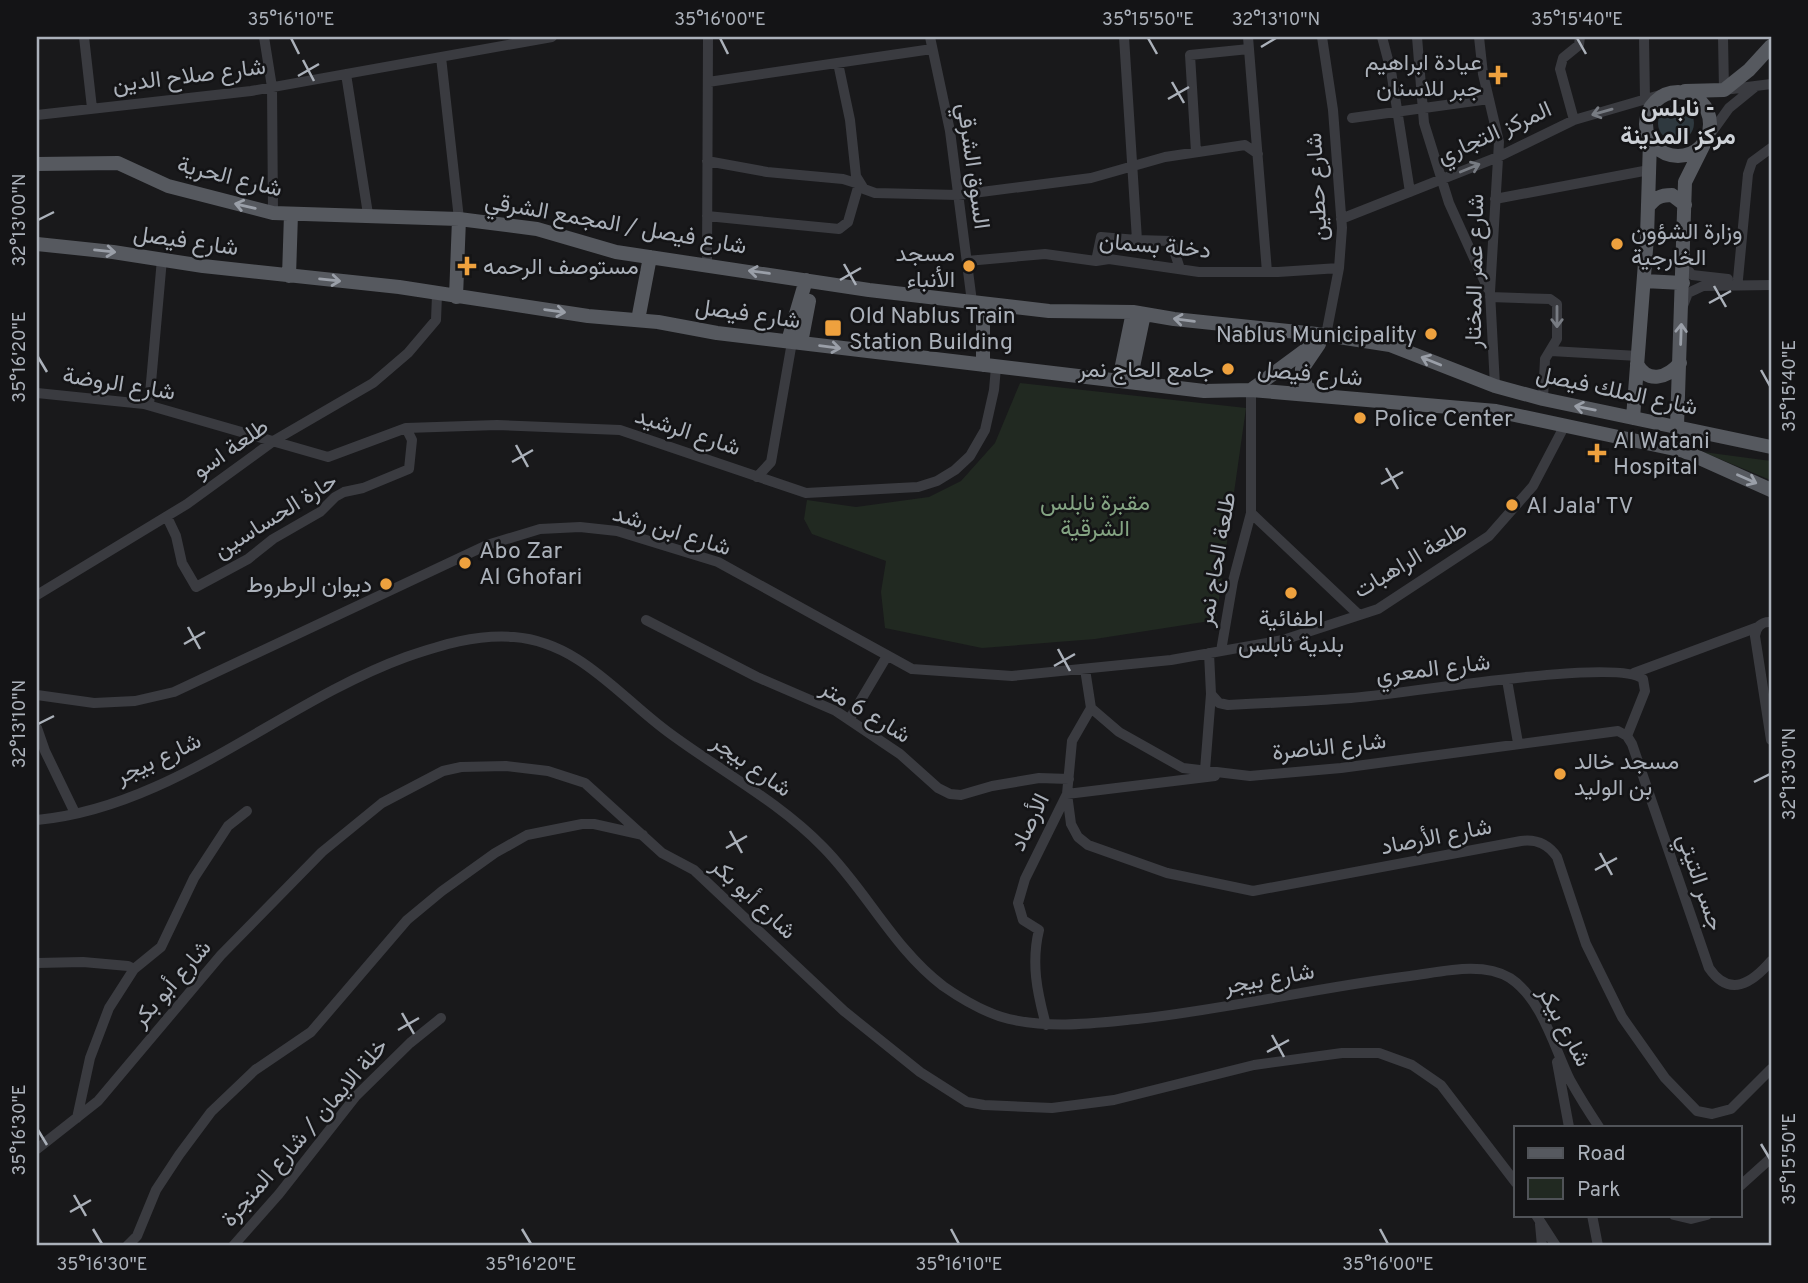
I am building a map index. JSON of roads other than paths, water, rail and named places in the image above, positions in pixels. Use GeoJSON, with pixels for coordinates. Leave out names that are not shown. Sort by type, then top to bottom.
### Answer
{"type":"FeatureCollection","features":[{"type":"Feature","properties":{"kind":"main road"},"geometry":{"type":"LineString","coordinates":[[1633,418],[1648,207],[1650,141],[1645,122],[1647,113],[1659,97],[1672,92],[1724,90],[1768,51]]}},
{"type":"Feature","properties":{"kind":"main road"},"geometry":{"type":"LineString","coordinates":[[1672,92],[1687,93],[1704,105],[1710,124],[1706,140],[1685,182],[1677,426]]}},
{"type":"Feature","properties":{"kind":"main road"},"geometry":{"type":"LineString","coordinates":[[1650,141],[1657,149],[1676,157],[1696,151],[1706,140]]}},
{"type":"Feature","properties":{"kind":"main road","name":"شارع الحرية"},"geometry":{"type":"LineString","coordinates":[[37,164],[118,163],[168,186],[273,213],[459,219]]}},
{"type":"Feature","properties":{"kind":"main road"},"geometry":{"type":"LineString","coordinates":[[1648,207],[1662,195],[1672,195],[1685,205]]}},
{"type":"Feature","properties":{"kind":"main road"},"geometry":{"type":"LineString","coordinates":[[289,276],[291,214]]}},
{"type":"Feature","properties":{"kind":"main road"},"geometry":{"type":"LineString","coordinates":[[456,297],[459,219]]}},
{"type":"Feature","properties":{"kind":"main road","name":"شارع فيصل / المجمع الشرقي"},"geometry":{"type":"LineString","coordinates":[[459,219],[537,229],[616,252],[810,281],[1049,311],[1138,313],[1326,335]]}},
{"type":"Feature","properties":{"kind":"main road","name":"شارع فيصل"},"geometry":{"type":"LineString","coordinates":[[37,244],[399,287],[437,295],[588,316],[638,320],[717,333],[1204,391],[1251,390],[1496,411]]}},
{"type":"Feature","properties":{"kind":"main road"},"geometry":{"type":"LineString","coordinates":[[638,320],[650,257]]}},
{"type":"Feature","properties":{"kind":"main road"},"geometry":{"type":"LineString","coordinates":[[794,342],[810,281]]}},
{"type":"Feature","properties":{"kind":"main road"},"geometry":{"type":"LineString","coordinates":[[1644,281],[1683,283]]}},
{"type":"Feature","properties":{"kind":"main road"},"geometry":{"type":"LineString","coordinates":[[977,303],[989,366]]}},
{"type":"Feature","properties":{"kind":"main road"},"geometry":{"type":"LineString","coordinates":[[1124,381],[1138,313]]}},
{"type":"Feature","properties":{"kind":"main road"},"geometry":{"type":"LineString","coordinates":[[1251,390],[1326,335]]}},
{"type":"Feature","properties":{"kind":"main road"},"geometry":{"type":"LineString","coordinates":[[1321,396],[1306,387],[1302,369],[1326,335]]}},
{"type":"Feature","properties":{"kind":"main road","name":"شارع الملك فيصل"},"geometry":{"type":"LineString","coordinates":[[1326,335],[1390,345],[1495,386],[1543,400],[1771,447]]}},
{"type":"Feature","properties":{"kind":"main road"},"geometry":{"type":"LineString","coordinates":[[1637,360],[1642,372],[1649,377],[1669,375],[1680,363]]}},
{"type":"Feature","properties":{"kind":"main road","name":"شارع الملك فيصل"},"geometry":{"type":"LineString","coordinates":[[1496,411],[1684,451],[1771,489]]}},
{"type":"Feature","properties":{"kind":"street"},"geometry":{"type":"LineString","coordinates":[[84,37],[92,108]]}},
{"type":"Feature","properties":{"kind":"street"},"geometry":{"type":"LineString","coordinates":[[264,37],[272,88],[273,213]]}},
{"type":"Feature","properties":{"kind":"street","name":"شارع صلاح الدين"},"geometry":{"type":"LineString","coordinates":[[37,115],[272,88],[552,37]]}},
{"type":"Feature","properties":{"kind":"street"},"geometry":{"type":"LineString","coordinates":[[707,265],[708,37]]}},
{"type":"Feature","properties":{"kind":"street"},"geometry":{"type":"LineString","coordinates":[[1124,37],[1137,240]]}},
{"type":"Feature","properties":{"kind":"street"},"geometry":{"type":"LineString","coordinates":[[1248,37],[1267,272]]}},
{"type":"Feature","properties":{"kind":"street","name":"شارع حطين"},"geometry":{"type":"LineString","coordinates":[[1322,37],[1333,110],[1341,219],[1339,268],[1326,335]]}},
{"type":"Feature","properties":{"kind":"street"},"geometry":{"type":"LineString","coordinates":[[1382,37],[1391,71],[1410,192]]}},
{"type":"Feature","properties":{"kind":"street"},"geometry":{"type":"LineString","coordinates":[[1417,37],[1424,123],[1449,203],[1490,294],[1550,299],[1556,304],[1556,339],[1545,359],[1543,400]]}},
{"type":"Feature","properties":{"kind":"street","name":"شارع عمر المختار"},"geometry":{"type":"LineString","coordinates":[[1479,37],[1483,74],[1499,142],[1490,294],[1495,386]]}},
{"type":"Feature","properties":{"kind":"street"},"geometry":{"type":"LineString","coordinates":[[1574,120],[1560,69],[1563,58],[1579,45],[1580,37]]}},
{"type":"Feature","properties":{"kind":"street"},"geometry":{"type":"LineString","coordinates":[[1644,37],[1645,100]]}},
{"type":"Feature","properties":{"kind":"street"},"geometry":{"type":"LineString","coordinates":[[1723,37],[1724,90],[1771,83]]}},
{"type":"Feature","properties":{"kind":"street"},"geometry":{"type":"LineString","coordinates":[[708,82],[838,63],[931,43]]}},
{"type":"Feature","properties":{"kind":"street","name":"السوق الشرقي"},"geometry":{"type":"LineString","coordinates":[[931,43],[950,131],[967,261],[977,303]]}},
{"type":"Feature","properties":{"kind":"street"},"geometry":{"type":"LineString","coordinates":[[1196,152],[1190,55],[1249,50]]}},
{"type":"Feature","properties":{"kind":"street"},"geometry":{"type":"LineString","coordinates":[[1768,51],[1759,71],[1761,77],[1771,83]]}},
{"type":"Feature","properties":{"kind":"street"},"geometry":{"type":"LineString","coordinates":[[441,57],[459,219]]}},
{"type":"Feature","properties":{"kind":"street"},"geometry":{"type":"LineString","coordinates":[[838,63],[850,120],[856,176],[864,189],[875,193],[958,195],[1091,178],[1165,157],[1245,145],[1258,154]]}},
{"type":"Feature","properties":{"kind":"street"},"geometry":{"type":"LineString","coordinates":[[346,74],[368,214]]}},
{"type":"Feature","properties":{"kind":"street"},"geometry":{"type":"LineString","coordinates":[[1706,140],[1729,108],[1756,86]]}},
{"type":"Feature","properties":{"kind":"street","name":"المركز التجاري"},"geometry":{"type":"LineString","coordinates":[[1341,219],[1498,157],[1574,120],[1672,92]]}},
{"type":"Feature","properties":{"kind":"street"},"geometry":{"type":"LineString","coordinates":[[1352,118],[1489,99]]}},
{"type":"Feature","properties":{"kind":"street"},"geometry":{"type":"LineString","coordinates":[[1738,279],[1748,174],[1752,162],[1771,148]]}},
{"type":"Feature","properties":{"kind":"street"},"geometry":{"type":"LineString","coordinates":[[707,161],[767,172],[843,179],[859,184]]}},
{"type":"Feature","properties":{"kind":"street"},"geometry":{"type":"LineString","coordinates":[[1495,199],[1649,170]]}},
{"type":"Feature","properties":{"kind":"street"},"geometry":{"type":"LineString","coordinates":[[707,216],[839,229],[846,226],[849,220],[859,184]]}},
{"type":"Feature","properties":{"kind":"street"},"geometry":{"type":"LineString","coordinates":[[1096,261],[1101,237],[1171,241],[1180,269]]}},
{"type":"Feature","properties":{"kind":"street","name":"دخلة بسمان"},"geometry":{"type":"LineString","coordinates":[[967,261],[1045,254],[1096,261],[1109,259],[1199,272],[1339,268]]}},
{"type":"Feature","properties":{"kind":"street"},"geometry":{"type":"LineString","coordinates":[[149,405],[162,259]]}},
{"type":"Feature","properties":{"kind":"street"},"geometry":{"type":"LineString","coordinates":[[1684,265],[1692,275],[1722,282],[1771,285]]}},
{"type":"Feature","properties":{"kind":"street"},"geometry":{"type":"LineString","coordinates":[[1682,307],[1692,290],[1703,286],[1738,279],[1771,279]]}},
{"type":"Feature","properties":{"kind":"street","name":"طلعة اسو"},"geometry":{"type":"LineString","coordinates":[[37,595],[167,517],[275,440],[373,383],[408,353],[436,320],[437,295]]}},
{"type":"Feature","properties":{"kind":"street"},"geometry":{"type":"LineString","coordinates":[[757,477],[771,462],[794,342]]}},
{"type":"Feature","properties":{"kind":"street"},"geometry":{"type":"LineString","coordinates":[[1550,351],[1637,360]]}},
{"type":"Feature","properties":{"kind":"street","name":"شارع الرشيد"},"geometry":{"type":"LineString","coordinates":[[275,440],[328,457],[406,428],[497,425],[620,430],[806,493],[918,487],[937,481],[955,470],[975,448],[985,430],[994,390],[989,366]]}},
{"type":"Feature","properties":{"kind":"street","name":"طلعة الحاج نمر"},"geometry":{"type":"LineString","coordinates":[[1222,651],[1233,581],[1251,513],[1251,390]]}},
{"type":"Feature","properties":{"kind":"street","name":"شارع الروضة"},"geometry":{"type":"LineString","coordinates":[[37,393],[149,405],[275,440]]}},
{"type":"Feature","properties":{"kind":"street","name":"طلعة الراهبات"},"geometry":{"type":"LineString","coordinates":[[1222,651],[1283,640],[1378,608],[1489,536],[1533,486],[1564,425]]}},
{"type":"Feature","properties":{"kind":"street","name":"حارة الحساسين"},"geometry":{"type":"LineString","coordinates":[[167,517],[176,536],[182,564],[196,587],[248,559],[273,539],[320,512],[335,497],[409,469],[412,440],[406,428]]}},
{"type":"Feature","properties":{"kind":"street"},"geometry":{"type":"LineString","coordinates":[[1251,513],[1359,615]]}},
{"type":"Feature","properties":{"kind":"street","name":"شارع ابن رشد"},"geometry":{"type":"LineString","coordinates":[[37,695],[94,704],[135,701],[174,692],[486,545],[540,529],[580,527],[617,531],[718,562],[912,669],[999,676],[1171,660],[1222,651]]}},
{"type":"Feature","properties":{"kind":"street","name":"شارع 6 متر"},"geometry":{"type":"LineString","coordinates":[[646,620],[757,677],[836,711],[900,754],[938,788],[950,794],[961,795],[992,786],[1039,778],[1069,779]]}},
{"type":"Feature","properties":{"kind":"street"},"geometry":{"type":"LineString","coordinates":[[1634,673],[1771,622]]}},
{"type":"Feature","properties":{"kind":"street"},"geometry":{"type":"LineString","coordinates":[[1758,627],[1755,636],[1771,740]]}},
{"type":"Feature","properties":{"kind":"street","name":"شارع بيجر"},"geometry":{"type":"LineString","coordinates":[[37,820],[75,813],[119,800],[177,776],[344,683],[394,662],[455,642],[500,636],[521,637],[555,648],[602,674],[664,730],[797,824],[821,844],[844,869],[902,946],[942,985],[993,1014],[1046,1025],[1077,1025],[1181,1014],[1391,978]]}},
{"type":"Feature","properties":{"kind":"street"},"geometry":{"type":"LineString","coordinates":[[1205,771],[1207,716],[1211,694],[1209,653]]}},
{"type":"Feature","properties":{"kind":"street"},"geometry":{"type":"LineString","coordinates":[[849,720],[887,656]]}},
{"type":"Feature","properties":{"kind":"street"},"geometry":{"type":"LineString","coordinates":[[1085,669],[1090,708]]}},
{"type":"Feature","properties":{"kind":"street","name":"شارع المعري"},"geometry":{"type":"LineString","coordinates":[[1211,694],[1224,704],[1262,703],[1353,698],[1577,671],[1634,673]]}},
{"type":"Feature","properties":{"kind":"street"},"geometry":{"type":"LineString","coordinates":[[1627,736],[1645,691],[1643,679],[1634,673]]}},
{"type":"Feature","properties":{"kind":"street"},"geometry":{"type":"LineString","coordinates":[[1507,680],[1518,743]]}},
{"type":"Feature","properties":{"kind":"street","name":"شارع الناصرة"},"geometry":{"type":"LineString","coordinates":[[1090,708],[1119,732],[1183,768],[1250,776],[1341,768],[1611,730],[1627,736]]}},
{"type":"Feature","properties":{"kind":"street","name":"شارع الأرصاد"},"geometry":{"type":"LineString","coordinates":[[1090,708],[1072,741],[1067,794],[1074,832],[1088,845],[1167,873],[1253,891],[1521,841],[1539,842],[1549,848],[1557,858],[1586,944],[1622,1017],[1665,1079],[1697,1111],[1712,1114],[1731,1109],[1771,1069]]}},
{"type":"Feature","properties":{"kind":"street"},"geometry":{"type":"LineString","coordinates":[[37,728],[75,813]]}},
{"type":"Feature","properties":{"kind":"street","name":"جسر التيتي"},"geometry":{"type":"LineString","coordinates":[[1627,736],[1709,968],[1722,981],[1739,984],[1756,978],[1771,961]]}},
{"type":"Feature","properties":{"kind":"street","name":"شارع أبو بكر"},"geometry":{"type":"LineString","coordinates":[[37,1149],[98,1101],[221,956],[323,852],[382,803],[443,771],[461,767],[506,766],[562,774],[584,783],[662,853],[694,870],[844,1011],[920,1072],[967,1102],[1052,1108],[1114,1100],[1254,1065],[1342,1052],[1379,1054],[1412,1065],[1441,1085],[1514,1180]]}},
{"type":"Feature","properties":{"kind":"street","name":"الأرصاد"},"geometry":{"type":"LineString","coordinates":[[1046,1025],[1035,973],[1034,951],[1039,930],[1023,920],[1018,903],[1025,879],[1067,794],[1235,774]]}},
{"type":"Feature","properties":{"kind":"street"},"geometry":{"type":"LineString","coordinates":[[78,1118],[90,1058],[109,1008],[134,969],[161,947],[194,878],[228,826],[247,811]]}},
{"type":"Feature","properties":{"kind":"street"},"geometry":{"type":"LineString","coordinates":[[127,1246],[137,1236],[156,1190],[178,1154],[211,1112],[255,1070],[311,1031],[407,920],[442,891],[495,853],[527,835],[594,824],[643,835]]}},
{"type":"Feature","properties":{"kind":"street"},"geometry":{"type":"LineString","coordinates":[[37,963],[83,962],[128,966],[134,969]]}},
{"type":"Feature","properties":{"kind":"street","name":"شارع بيكر"},"geometry":{"type":"LineString","coordinates":[[1391,978],[1478,969],[1499,973],[1510,979],[1526,993],[1544,1022],[1572,1083],[1598,1126]]}},
{"type":"Feature","properties":{"kind":"street","name":"خلة الايمان / شارع المنجرة"},"geometry":{"type":"LineString","coordinates":[[233,1246],[279,1194],[356,1096],[440,1018]]}},
{"type":"Feature","properties":{"kind":"street"},"geometry":{"type":"LineString","coordinates":[[1555,1048],[1569,1126]]}},
{"type":"Feature","properties":{"kind":"street"},"geometry":{"type":"LineString","coordinates":[[1742,1184],[1771,1158]]}},
{"type":"Feature","properties":{"kind":"street"},"geometry":{"type":"LineString","coordinates":[[1592,1216],[1598,1246]]}},
{"type":"Feature","properties":{"kind":"street"},"geometry":{"type":"LineString","coordinates":[[1678,1216],[1691,1219],[1703,1216]]}},
{"type":"Feature","properties":{"kind":"street"},"geometry":{"type":"LineString","coordinates":[[1538,1218],[1542,1246]]}},
{"type":"Feature","properties":{"kind":"street"},"geometry":{"type":"LineString","coordinates":[[1538,1218],[1556,1246]]}},
{"type":"Feature","properties":{"kind":"place","name":"عيادة ابراهيم جبر للاسنان"},"geometry":{"type":"Point","coordinates":[1498,75]}},
{"type":"Feature","properties":{"kind":"place","name":"وزارة الشؤون الخارجية"},"geometry":{"type":"Point","coordinates":[1617,244]}},
{"type":"Feature","properties":{"kind":"place","name":"مستوصف الرحمه"},"geometry":{"type":"Point","coordinates":[467,266]}},
{"type":"Feature","properties":{"kind":"place","name":"مسجد الأنباء"},"geometry":{"type":"Point","coordinates":[969,266]}},
{"type":"Feature","properties":{"kind":"place","name":"Old Nablus Train Station Building"},"geometry":{"type":"Point","coordinates":[833,328]}},
{"type":"Feature","properties":{"kind":"place","name":"Nablus Municipality"},"geometry":{"type":"Point","coordinates":[1431,334]}},
{"type":"Feature","properties":{"kind":"place","name":"جامع الحاج نمر"},"geometry":{"type":"Point","coordinates":[1228,369]}},
{"type":"Feature","properties":{"kind":"place","name":"Police Center"},"geometry":{"type":"Point","coordinates":[1360,418]}},
{"type":"Feature","properties":{"kind":"place","name":"Al Watani Hospital"},"geometry":{"type":"Point","coordinates":[1597,453]}},
{"type":"Feature","properties":{"kind":"place","name":"Al Jala' TV"},"geometry":{"type":"Point","coordinates":[1512,505]}},
{"type":"Feature","properties":{"kind":"place","name":"Abo Zar Al Ghofari"},"geometry":{"type":"Point","coordinates":[465,563]}},
{"type":"Feature","properties":{"kind":"place","name":"ديوان الرطروط"},"geometry":{"type":"Point","coordinates":[386,584]}},
{"type":"Feature","properties":{"kind":"place","name":"اطفائية بلدية نابلس"},"geometry":{"type":"Point","coordinates":[1291,593]}},
{"type":"Feature","properties":{"kind":"place","name":"مسجد خالد بن الوليد"},"geometry":{"type":"Point","coordinates":[1560,774]}},
{"type":"Feature","properties":{"kind":"district","name":"نابلس - مركز المدينة"},"geometry":{"type":"Point","coordinates":[1678,122]}},
{"type":"Feature","properties":{"kind":"park label","name":"مقبرة نابلس الشرقية"},"geometry":{"type":"Point","coordinates":[1095,515]}}]}
